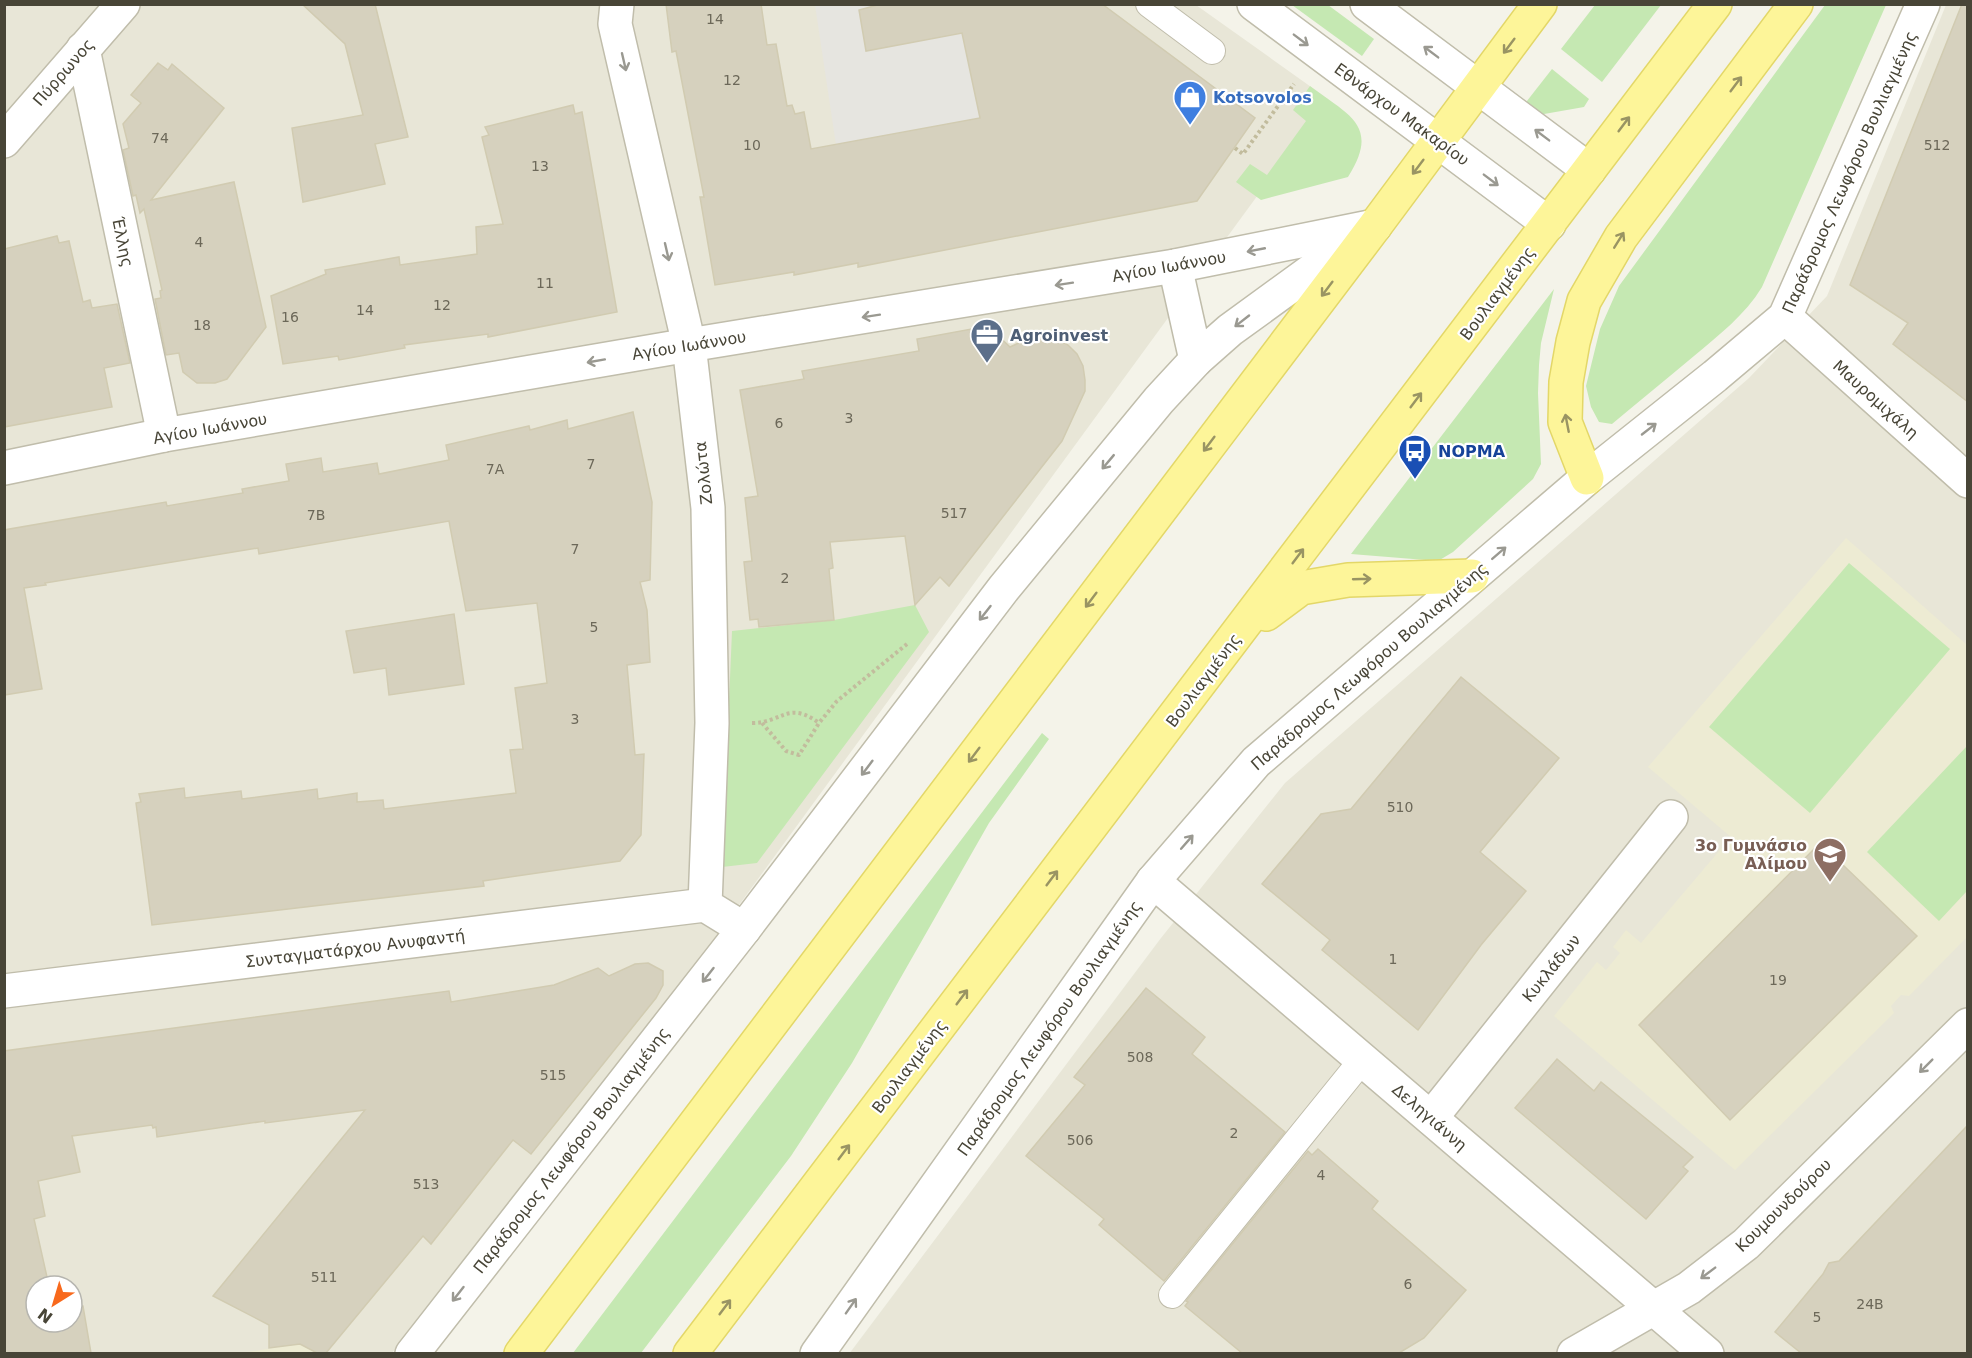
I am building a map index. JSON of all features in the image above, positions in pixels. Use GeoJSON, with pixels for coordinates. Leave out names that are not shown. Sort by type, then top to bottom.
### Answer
{"type":"FeatureCollection","features":[{"type":"Feature","properties":{"kind":"main road"},"geometry":{"type":"LineString","coordinates":[[521,1353],[1375,226],[1540,4]]}},
{"type":"Feature","properties":{"kind":"main road","name":"Βουλιαγμένης"},"geometry":{"type":"LineString","coordinates":[[690,1353],[1715,4]]}},
{"type":"Feature","properties":{"kind":"main road"},"geometry":{"type":"LineString","coordinates":[[1587,478],[1565,422],[1566,382],[1573,342],[1584,301],[1621,237],[1797,4]]}},
{"type":"Feature","properties":{"kind":"main road"},"geometry":{"type":"LineString","coordinates":[[1236,636],[1301,588],[1348,580],[1472,576]]}},
{"type":"Feature","properties":{"kind":"street","name":"Πύρρωνος"},"geometry":{"type":"LineString","coordinates":[[4,141],[123,4]]}},
{"type":"Feature","properties":{"kind":"street","name":"Ζολώτα"},"geometry":{"type":"LineString","coordinates":[[617,4],[615,24],[689,345],[708,508],[712,723],[705,905]]}},
{"type":"Feature","properties":{"kind":"street","name":"Εθνάρχου Μακαρίου"},"geometry":{"type":"LineString","coordinates":[[1254,4],[1549,224]]}},
{"type":"Feature","properties":{"kind":"street"},"geometry":{"type":"LineString","coordinates":[[1367,4],[1589,170]]}},
{"type":"Feature","properties":{"kind":"street","name":"Παράδρομος Λεωφόρου Βουλιαγμένης"},"geometry":{"type":"LineString","coordinates":[[817,1353],[1153,881],[1256,762],[1587,478],[1785,317],[1923,4]]}},
{"type":"Feature","properties":{"kind":"street","name":"Έλλης"},"geometry":{"type":"LineString","coordinates":[[83,49],[164,435]]}},
{"type":"Feature","properties":{"kind":"street","name":"Αγίου Ιωάννου"},"geometry":{"type":"LineString","coordinates":[[4,468],[164,435],[689,345],[1175,266],[1375,226]]}},
{"type":"Feature","properties":{"kind":"street","name":"Παράδρομος Λεωφόρου Βουλιαγμένης"},"geometry":{"type":"LineString","coordinates":[[412,1353],[744,929],[1004,588],[1159,400],[1196,360],[1259,307],[1375,226]]}},
{"type":"Feature","properties":{"kind":"street"},"geometry":{"type":"LineString","coordinates":[[1175,266],[1196,360]]}},
{"type":"Feature","properties":{"kind":"street","name":"Μαυρομιχάλη"},"geometry":{"type":"LineString","coordinates":[[1785,317],[1968,481]]}},
{"type":"Feature","properties":{"kind":"street","name":"Κυκλάδων"},"geometry":{"type":"LineString","coordinates":[[1431,1118],[1671,817]]}},
{"type":"Feature","properties":{"kind":"street","name":"Δεληγιάννη"},"geometry":{"type":"LineString","coordinates":[[1153,881],[1707,1353]]}},
{"type":"Feature","properties":{"kind":"street"},"geometry":{"type":"LineString","coordinates":[[705,905],[744,929]]}},
{"type":"Feature","properties":{"kind":"street","name":"Συνταγματάρχου Ανυφαντή"},"geometry":{"type":"LineString","coordinates":[[4,991],[705,905]]}},
{"type":"Feature","properties":{"kind":"street","name":"Κουμουνδούρου"},"geometry":{"type":"LineString","coordinates":[[1574,1353],[1689,1288],[1746,1244],[1968,1025]]}},
{"type":"Feature","properties":{"kind":"lane"},"geometry":{"type":"LineString","coordinates":[[1149,4],[1212,51]]}},
{"type":"Feature","properties":{"kind":"lane"},"geometry":{"type":"LineString","coordinates":[[1172,1295],[1363,1059]]}},
{"type":"Feature","properties":{"kind":"path"},"geometry":{"type":"LineString","coordinates":[[1235,148],[1243,154],[1297,81]]}},
{"type":"Feature","properties":{"kind":"path"},"geometry":{"type":"LineString","coordinates":[[762,723],[786,751],[799,755],[819,723],[837,701],[909,643]]}},
{"type":"Feature","properties":{"kind":"path"},"geometry":{"type":"LineString","coordinates":[[712,723],[762,723],[796,712],[807,714],[819,723]]}},
{"type":"Feature","properties":{"kind":"shaded area"},"geometry":{"type":"Polygon","coordinates":[[[5,5],[1196,5],[1328,99],[682,983],[392,1353],[5,1354],[5,5]]]}},
{"type":"Feature","properties":{"kind":"shaded area"},"geometry":{"type":"Polygon","coordinates":[[[815,5],[881,5],[859,10],[866,51],[962,33],[980,118],[836,145],[815,5]]]}},
{"type":"Feature","properties":{"kind":"shaded area"},"geometry":{"type":"Polygon","coordinates":[[[1946,5],[1967,5],[1967,1353],[849,1354],[1161,938],[1285,783],[1749,378],[1827,296],[1946,5]]]}},
{"type":"Feature","properties":{"kind":"shaded area","name":"3ο Γυμνάσιο Αλίμου"},"geometry":{"type":"Polygon","coordinates":[[[1846,538],[1967,645],[1967,937],[1909,996],[1901,995],[1891,1006],[1894,1013],[1735,1170],[1554,1016],[1597,962],[1606,970],[1620,953],[1613,947],[1626,930],[1641,943],[1731,837],[1648,767],[1846,538]]]}},
{"type":"Feature","properties":{"kind":"shaded area"},"geometry":{"type":"Polygon","coordinates":[[[300,1344],[317,1353],[234,1354],[300,1344]]]}},
{"type":"Feature","properties":{"kind":"green space"},"geometry":{"type":"Polygon","coordinates":[[[1292,5],[1328,5],[1374,39],[1362,56],[1292,5]]]}},
{"type":"Feature","properties":{"kind":"green space"},"geometry":{"type":"Polygon","coordinates":[[[1595,5],[1661,5],[1602,82],[1561,49],[1595,5]]]}},
{"type":"Feature","properties":{"kind":"green space"},"geometry":{"type":"Polygon","coordinates":[[[1825,5],[1886,5],[1762,287],[1748,307],[1731,324],[1674,373],[1612,424],[1599,422],[1591,407],[1586,386],[1600,329],[1619,286],[1825,5]]]}},
{"type":"Feature","properties":{"kind":"green space"},"geometry":{"type":"Polygon","coordinates":[[[1552,69],[1589,99],[1584,107],[1527,117],[1523,106],[1552,69]]]}},
{"type":"Feature","properties":{"kind":"green space"},"geometry":{"type":"Polygon","coordinates":[[[1310,86],[1337,105],[1356,123],[1361,145],[1357,159],[1348,177],[1261,200],[1236,182],[1250,164],[1267,175],[1306,121],[1293,110],[1310,86]]]}},
{"type":"Feature","properties":{"kind":"green space"},"geometry":{"type":"Polygon","coordinates":[[[1554,289],[1541,343],[1538,393],[1541,464],[1533,479],[1453,552],[1438,561],[1351,554],[1554,289]]]}},
{"type":"Feature","properties":{"kind":"green space"},"geometry":{"type":"Polygon","coordinates":[[[1849,563],[1950,649],[1810,813],[1709,727],[1849,563]]]}},
{"type":"Feature","properties":{"kind":"green space"},"geometry":{"type":"Polygon","coordinates":[[[915,605],[929,632],[757,863],[722,867],[732,631],[834,620],[915,605]]]}},
{"type":"Feature","properties":{"kind":"green space"},"geometry":{"type":"Polygon","coordinates":[[[1042,733],[1049,739],[989,823],[852,1063],[791,1156],[641,1353],[573,1353],[1042,733]]]}},
{"type":"Feature","properties":{"kind":"green space"},"geometry":{"type":"Polygon","coordinates":[[[1967,746],[1967,891],[1939,921],[1867,852],[1967,746]]]}},
{"type":"Feature","properties":{"kind":"building"},"geometry":{"type":"Polygon","coordinates":[[[302,4],[375,4],[408,137],[375,144],[385,184],[303,202],[292,128],[363,115],[345,44],[302,4]]]}},
{"type":"Feature","properties":{"kind":"building"},"geometry":{"type":"Polygon","coordinates":[[[666,4],[761,4],[767,45],[776,44],[787,106],[792,105],[795,114],[804,112],[811,149],[980,118],[962,33],[866,51],[859,10],[881,4],[1102,4],[1255,118],[1197,201],[858,267],[858,263],[794,275],[794,272],[715,285],[700,197],[704,197],[676,51],[672,52],[666,4]]]}},
{"type":"Feature","properties":{"kind":"building"},"geometry":{"type":"Polygon","coordinates":[[[1962,4],[1968,4],[1968,402],[1893,344],[1908,323],[1850,285],[1962,4]]]}},
{"type":"Feature","properties":{"kind":"building"},"geometry":{"type":"Polygon","coordinates":[[[158,63],[168,70],[172,64],[224,108],[151,200],[234,182],[266,327],[227,379],[215,383],[197,383],[183,372],[179,353],[166,355],[155,299],[161,298],[160,291],[162,290],[144,209],[140,213],[136,195],[133,196],[123,150],[129,148],[123,124],[141,103],[131,95],[158,63]]]}},
{"type":"Feature","properties":{"kind":"building"},"geometry":{"type":"Polygon","coordinates":[[[573,105],[575,114],[582,112],[617,312],[488,337],[488,334],[404,345],[405,348],[339,360],[338,356],[283,364],[271,296],[326,274],[325,270],[399,257],[400,265],[477,254],[476,227],[503,224],[482,137],[489,135],[485,127],[573,105]]]}},
{"type":"Feature","properties":{"kind":"building"},"geometry":{"type":"Polygon","coordinates":[[[57,236],[59,243],[69,241],[83,302],[90,300],[92,308],[117,304],[130,363],[104,368],[112,407],[4,427],[4,249],[57,236]]]}},
{"type":"Feature","properties":{"kind":"building"},"geometry":{"type":"Polygon","coordinates":[[[988,326],[1010,347],[1032,337],[1043,335],[1058,339],[1068,345],[1077,354],[1083,366],[1085,391],[1062,441],[949,586],[940,577],[915,605],[905,536],[830,542],[833,568],[829,569],[834,620],[759,627],[758,619],[750,620],[744,562],[752,561],[745,498],[758,496],[740,390],[804,379],[802,371],[919,351],[917,339],[988,326]]]}},
{"type":"Feature","properties":{"kind":"building"},"geometry":{"type":"Polygon","coordinates":[[[633,412],[652,502],[650,580],[640,582],[647,610],[650,662],[627,665],[635,755],[644,754],[641,835],[620,861],[483,881],[484,886],[152,925],[136,803],[141,802],[139,794],[184,788],[185,798],[241,791],[242,799],[317,789],[318,799],[357,793],[357,802],[383,800],[384,809],[516,793],[510,750],[523,749],[515,688],[547,683],[537,603],[466,611],[449,521],[259,554],[258,548],[45,583],[46,585],[24,588],[42,689],[4,695],[4,530],[166,502],[167,506],[243,493],[242,489],[289,481],[286,464],[321,458],[323,472],[377,463],[379,474],[449,460],[446,445],[529,426],[530,430],[567,420],[568,429],[633,412]]]}},
{"type":"Feature","properties":{"kind":"building"},"geometry":{"type":"Polygon","coordinates":[[[454,614],[464,684],[389,695],[386,668],[354,673],[346,631],[454,614]]]}},
{"type":"Feature","properties":{"kind":"building"},"geometry":{"type":"Polygon","coordinates":[[[1461,677],[1559,758],[1480,852],[1526,891],[1481,945],[1418,1030],[1322,950],[1330,940],[1262,884],[1321,814],[1351,809],[1461,677]]]}},
{"type":"Feature","properties":{"kind":"building"},"geometry":{"type":"Polygon","coordinates":[[[1820,843],[1917,936],[1730,1120],[1639,1025],[1820,843]]]}},
{"type":"Feature","properties":{"kind":"building"},"geometry":{"type":"Polygon","coordinates":[[[648,963],[663,971],[663,985],[656,998],[531,1154],[513,1140],[431,1244],[423,1236],[326,1353],[317,1353],[300,1344],[269,1348],[269,1325],[213,1296],[365,1110],[265,1123],[265,1121],[157,1137],[156,1127],[153,1128],[152,1125],[72,1136],[80,1172],[38,1181],[45,1216],[34,1219],[46,1274],[24,1274],[24,1334],[84,1334],[84,1312],[91,1353],[4,1353],[4,1051],[449,991],[451,1002],[554,985],[598,968],[609,976],[635,964],[648,963]]]}},
{"type":"Feature","properties":{"kind":"building"},"geometry":{"type":"Polygon","coordinates":[[[1146,988],[1205,1037],[1192,1054],[1285,1132],[1164,1281],[1099,1225],[1104,1219],[1026,1156],[1085,1085],[1074,1077],[1146,988]]]}},
{"type":"Feature","properties":{"kind":"building"},"geometry":{"type":"Polygon","coordinates":[[[1557,1059],[1594,1091],[1601,1082],[1693,1157],[1683,1167],[1688,1171],[1646,1219],[1515,1108],[1557,1059]]]}},
{"type":"Feature","properties":{"kind":"building"},"geometry":{"type":"Polygon","coordinates":[[[1968,1125],[1968,1353],[1801,1353],[1775,1332],[1823,1274],[1829,1263],[1839,1261],[1968,1125]]]}},
{"type":"Feature","properties":{"kind":"building"},"geometry":{"type":"Polygon","coordinates":[[[1318,1149],[1378,1201],[1372,1209],[1466,1290],[1424,1338],[1399,1353],[1242,1353],[1185,1306],[1188,1302],[1186,1301],[1308,1151],[1312,1155],[1318,1149]]]}},
{"type":"Feature","properties":{"kind":"place","name":"Kotsovolos"},"geometry":{"type":"Point","coordinates":[1190,126]}},
{"type":"Feature","properties":{"kind":"place","name":"Agroinvest"},"geometry":{"type":"Point","coordinates":[987,364]}},
{"type":"Feature","properties":{"kind":"place","name":"ΝΟΡΜΑ"},"geometry":{"type":"Point","coordinates":[1415,480]}},
{"type":"Feature","properties":{"kind":"place","name":"3ο Γυμνάσιο Αλίμου"},"geometry":{"type":"Point","coordinates":[1830,883]}}]}
